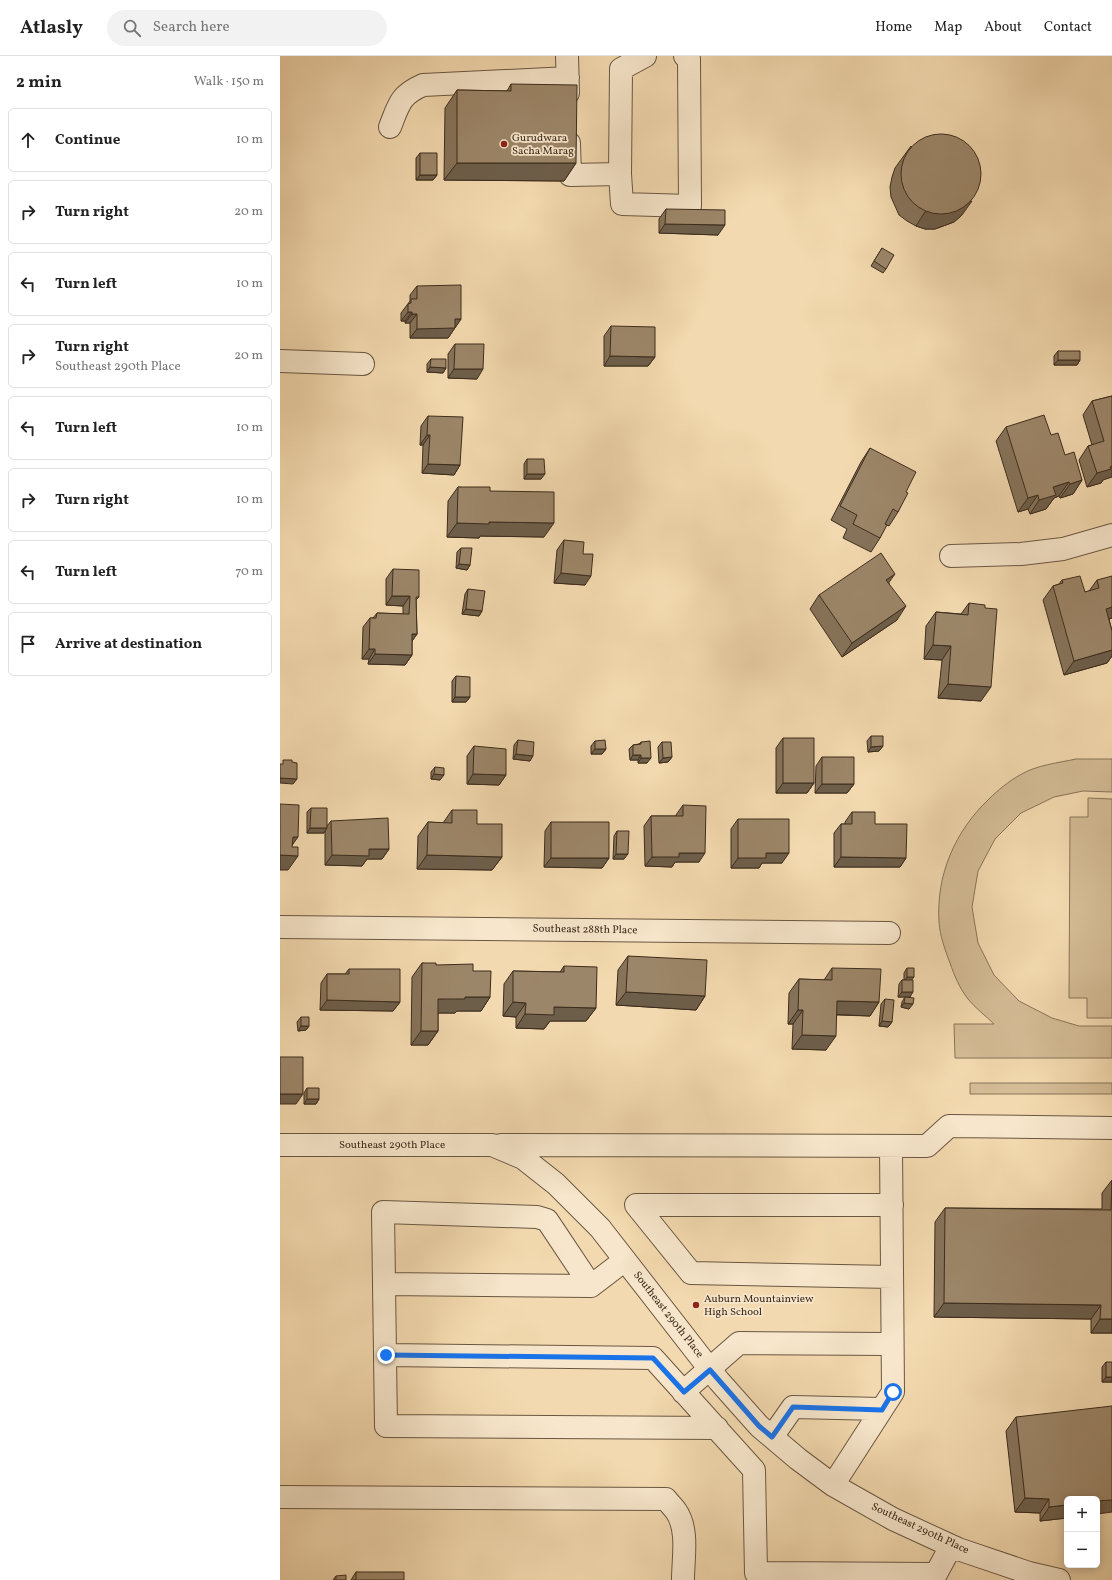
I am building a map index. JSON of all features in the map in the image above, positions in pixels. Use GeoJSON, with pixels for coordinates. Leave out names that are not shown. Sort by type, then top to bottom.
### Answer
{"type":"FeatureCollection","features":[{"type":"Feature","properties":{"kind":"street"},"geometry":{"type":"LineString","coordinates":[[567,56],[570,175],[620,174]]}},
{"type":"Feature","properties":{"kind":"street"},"geometry":{"type":"LineString","coordinates":[[645,56],[621,69],[620,174],[622,204],[690,206],[689,59],[684,56]]}},
{"type":"Feature","properties":{"kind":"street"},"geometry":{"type":"LineString","coordinates":[[390,126],[400,101],[411,90],[423,85],[568,78]]}},
{"type":"Feature","properties":{"kind":"street"},"geometry":{"type":"LineString","coordinates":[[280,361],[363,364]]}},
{"type":"Feature","properties":{"kind":"street"},"geometry":{"type":"LineString","coordinates":[[951,556],[1021,554],[1063,549],[1112,535]]}},
{"type":"Feature","properties":{"kind":"street","name":"Southeast 288th Place"},"geometry":{"type":"LineString","coordinates":[[280,927],[889,933]]}},
{"type":"Feature","properties":{"kind":"street"},"geometry":{"type":"LineString","coordinates":[[492,1145],[927,1146],[949,1126],[1112,1128]]}},
{"type":"Feature","properties":{"kind":"street","name":"Southeast 290th Place"},"geometry":{"type":"LineString","coordinates":[[280,1145],[492,1145],[523,1158],[556,1184],[600,1228],[710,1370],[754,1420],[772,1437],[833,1485],[893,1518],[950,1546],[1029,1573],[1059,1580]]}},
{"type":"Feature","properties":{"kind":"street"},"geometry":{"type":"LineString","coordinates":[[833,1485],[893,1392],[891,1146]]}},
{"type":"Feature","properties":{"kind":"street"},"geometry":{"type":"LineString","coordinates":[[892,1205],[636,1205],[691,1273],[892,1277]]}},
{"type":"Feature","properties":{"kind":"street"},"geometry":{"type":"LineString","coordinates":[[591,1286],[547,1220],[538,1217],[383,1212],[386,1426],[717,1428]]}},
{"type":"Feature","properties":{"kind":"street"},"geometry":{"type":"LineString","coordinates":[[384,1284],[591,1286],[625,1260]]}},
{"type":"Feature","properties":{"kind":"street"},"geometry":{"type":"LineString","coordinates":[[684,1392],[739,1343],[892,1344]]}},
{"type":"Feature","properties":{"kind":"street"},"geometry":{"type":"LineString","coordinates":[[386,1355],[653,1358],[754,1470],[756,1573],[936,1574],[950,1546]]}},
{"type":"Feature","properties":{"kind":"street"},"geometry":{"type":"LineString","coordinates":[[772,1437],[793,1407],[882,1410]]}},
{"type":"Feature","properties":{"kind":"street"},"geometry":{"type":"LineString","coordinates":[[280,1497],[666,1499],[676,1511],[682,1524],[684,1536],[683,1580]]}},
{"type":"Feature","properties":{"kind":"shaded area"},"geometry":{"type":"Polygon","coordinates":[[[1076,759],[1112,759],[1112,792],[1083,791],[1054,797],[1021,813],[995,839],[978,871],[972,907],[978,943],[994,975],[1019,1001],[1052,1018],[1079,1026],[1112,1026],[1112,1058],[955,1058],[954,1024],[994,1024],[974,1006],[962,991],[953,972],[942,938],[939,922],[939,905],[941,887],[950,855],[966,825],[992,796],[1004,786],[1016,777],[1033,769],[1076,759]]]}},
{"type":"Feature","properties":{"kind":"shaded area"},"geometry":{"type":"Polygon","coordinates":[[[1088,798],[1112,799],[1112,1018],[1087,1018],[1087,998],[1069,998],[1070,817],[1088,817],[1088,798]]]}},
{"type":"Feature","properties":{"kind":"shaded area"},"geometry":{"type":"Polygon","coordinates":[[[970,1083],[1112,1083],[1112,1094],[970,1094],[970,1083]]]}},
{"type":"Feature","properties":{"kind":"building","name":"Gurudwara Sacha Marag"},"geometry":{"type":"Polygon","coordinates":[[[511,84],[577,85],[576,163],[457,163],[457,90],[511,91],[511,84]]]}},
{"type":"Feature","properties":{"kind":"building"},"geometry":{"type":"Polygon","coordinates":[[[933,134],[949,134],[970,145],[981,166],[981,182],[970,203],[949,214],[933,214],[919,208],[912,203],[907,196],[901,182],[901,166],[907,152],[912,145],[919,140],[933,134]]]}},
{"type":"Feature","properties":{"kind":"building"},"geometry":{"type":"Polygon","coordinates":[[[420,153],[437,153],[437,175],[420,175],[420,153]]]}},
{"type":"Feature","properties":{"kind":"building"},"geometry":{"type":"Polygon","coordinates":[[[666,209],[725,210],[725,225],[665,224],[666,209]]]}},
{"type":"Feature","properties":{"kind":"building"},"geometry":{"type":"Polygon","coordinates":[[[882,248],[894,255],[886,269],[874,261],[882,248]]]}},
{"type":"Feature","properties":{"kind":"building"},"geometry":{"type":"Polygon","coordinates":[[[461,285],[461,319],[455,319],[455,328],[417,329],[417,314],[408,312],[408,304],[411,303],[411,299],[417,299],[417,286],[461,285]]]}},
{"type":"Feature","properties":{"kind":"building"},"geometry":{"type":"Polygon","coordinates":[[[611,326],[655,327],[655,357],[610,356],[611,326]]]}},
{"type":"Feature","properties":{"kind":"building"},"geometry":{"type":"Polygon","coordinates":[[[455,344],[484,344],[483,369],[454,369],[455,344]]]}},
{"type":"Feature","properties":{"kind":"building"},"geometry":{"type":"Polygon","coordinates":[[[1058,351],[1080,351],[1080,360],[1058,360],[1058,351]]]}},
{"type":"Feature","properties":{"kind":"building"},"geometry":{"type":"Polygon","coordinates":[[[431,359],[446,359],[446,368],[430,367],[431,359]]]}},
{"type":"Feature","properties":{"kind":"building"},"geometry":{"type":"Polygon","coordinates":[[[1112,396],[1112,466],[1110,467],[1111,469],[1097,473],[1088,446],[1104,441],[1092,401],[1112,396]]]}},
{"type":"Feature","properties":{"kind":"building"},"geometry":{"type":"Polygon","coordinates":[[[1044,415],[1051,435],[1058,433],[1065,455],[1074,452],[1082,480],[1053,487],[1056,495],[1039,500],[1038,495],[1028,498],[1006,427],[1044,415]]]}},
{"type":"Feature","properties":{"kind":"building"},"geometry":{"type":"Polygon","coordinates":[[[428,416],[463,417],[460,465],[428,464],[430,435],[427,435],[428,416]]]}},
{"type":"Feature","properties":{"kind":"building"},"geometry":{"type":"Polygon","coordinates":[[[870,448],[916,472],[906,492],[908,493],[898,512],[893,509],[880,538],[853,524],[857,515],[840,506],[870,448]]]}},
{"type":"Feature","properties":{"kind":"building"},"geometry":{"type":"Polygon","coordinates":[[[527,459],[544,459],[545,474],[527,474],[527,459]]]}},
{"type":"Feature","properties":{"kind":"building"},"geometry":{"type":"Polygon","coordinates":[[[458,487],[490,487],[490,491],[554,492],[554,523],[457,523],[458,487]]]}},
{"type":"Feature","properties":{"kind":"building"},"geometry":{"type":"Polygon","coordinates":[[[564,540],[584,542],[583,554],[593,554],[591,576],[561,573],[564,540]]]}},
{"type":"Feature","properties":{"kind":"building"},"geometry":{"type":"Polygon","coordinates":[[[461,548],[472,548],[470,565],[459,564],[461,548]]]}},
{"type":"Feature","properties":{"kind":"building"},"geometry":{"type":"Polygon","coordinates":[[[881,553],[895,574],[886,580],[906,606],[852,643],[819,595],[881,553]]]}},
{"type":"Feature","properties":{"kind":"building"},"geometry":{"type":"Polygon","coordinates":[[[393,569],[419,570],[419,597],[416,597],[417,634],[412,634],[412,655],[375,654],[375,649],[369,649],[370,618],[376,618],[377,613],[409,614],[410,596],[392,596],[393,569]]]}},
{"type":"Feature","properties":{"kind":"building"},"geometry":{"type":"Polygon","coordinates":[[[1080,576],[1085,592],[1099,588],[1097,580],[1112,576],[1112,607],[1106,609],[1112,631],[1112,650],[1074,661],[1053,586],[1063,583],[1062,580],[1080,576]]]}},
{"type":"Feature","properties":{"kind":"building"},"geometry":{"type":"Polygon","coordinates":[[[468,589],[485,591],[482,611],[466,609],[468,589]]]}},
{"type":"Feature","properties":{"kind":"building"},"geometry":{"type":"Polygon","coordinates":[[[969,603],[985,605],[985,608],[997,609],[991,687],[948,684],[951,646],[933,645],[936,612],[968,615],[969,603]]]}},
{"type":"Feature","properties":{"kind":"building"},"geometry":{"type":"Polygon","coordinates":[[[456,676],[470,677],[470,697],[455,697],[456,676]]]}},
{"type":"Feature","properties":{"kind":"building"},"geometry":{"type":"Polygon","coordinates":[[[871,736],[883,736],[883,746],[871,747],[871,736]]]}},
{"type":"Feature","properties":{"kind":"building"},"geometry":{"type":"Polygon","coordinates":[[[783,738],[814,738],[814,783],[783,783],[783,738]]]}},
{"type":"Feature","properties":{"kind":"building"},"geometry":{"type":"Polygon","coordinates":[[[518,740],[534,742],[533,756],[516,754],[518,740]]]}},
{"type":"Feature","properties":{"kind":"building"},"geometry":{"type":"Polygon","coordinates":[[[605,740],[606,749],[595,749],[595,741],[605,740]]]}},
{"type":"Feature","properties":{"kind":"building"},"geometry":{"type":"Polygon","coordinates":[[[650,741],[651,758],[641,758],[641,755],[633,755],[633,745],[650,741]]]}},
{"type":"Feature","properties":{"kind":"building"},"geometry":{"type":"Polygon","coordinates":[[[662,742],[671,742],[672,757],[663,758],[662,742]]]}},
{"type":"Feature","properties":{"kind":"building"},"geometry":{"type":"Polygon","coordinates":[[[474,746],[506,749],[506,775],[473,774],[474,746]]]}},
{"type":"Feature","properties":{"kind":"building"},"geometry":{"type":"Polygon","coordinates":[[[822,757],[854,757],[854,784],[822,784],[822,757]]]}},
{"type":"Feature","properties":{"kind":"building"},"geometry":{"type":"Polygon","coordinates":[[[283,760],[292,760],[292,762],[297,763],[297,779],[280,778],[280,764],[283,764],[283,760]]]}},
{"type":"Feature","properties":{"kind":"building"},"geometry":{"type":"Polygon","coordinates":[[[435,767],[444,768],[444,775],[434,774],[435,767]]]}},
{"type":"Feature","properties":{"kind":"building"},"geometry":{"type":"Polygon","coordinates":[[[280,804],[299,805],[298,837],[293,837],[292,847],[298,847],[298,856],[280,855],[280,804]]]}},
{"type":"Feature","properties":{"kind":"building"},"geometry":{"type":"Polygon","coordinates":[[[683,805],[706,806],[705,853],[679,853],[679,857],[652,857],[651,816],[683,816],[683,805]]]}},
{"type":"Feature","properties":{"kind":"building"},"geometry":{"type":"Polygon","coordinates":[[[311,808],[327,808],[327,828],[310,828],[311,808]]]}},
{"type":"Feature","properties":{"kind":"building"},"geometry":{"type":"Polygon","coordinates":[[[452,810],[477,810],[477,824],[502,824],[502,857],[427,855],[428,822],[452,823],[452,810]]]}},
{"type":"Feature","properties":{"kind":"building"},"geometry":{"type":"Polygon","coordinates":[[[852,812],[875,812],[875,824],[907,824],[906,858],[841,857],[841,824],[852,824],[852,812]]]}},
{"type":"Feature","properties":{"kind":"building"},"geometry":{"type":"Polygon","coordinates":[[[388,818],[389,849],[369,849],[369,856],[332,855],[331,821],[388,818]]]}},
{"type":"Feature","properties":{"kind":"building"},"geometry":{"type":"Polygon","coordinates":[[[738,819],[789,819],[789,853],[766,853],[766,858],[738,858],[738,819]]]}},
{"type":"Feature","properties":{"kind":"building"},"geometry":{"type":"Polygon","coordinates":[[[551,822],[609,822],[609,858],[551,858],[551,822]]]}},
{"type":"Feature","properties":{"kind":"building"},"geometry":{"type":"Polygon","coordinates":[[[617,831],[629,831],[628,854],[616,854],[617,831]]]}},
{"type":"Feature","properties":{"kind":"building"},"geometry":{"type":"Polygon","coordinates":[[[628,956],[707,960],[705,996],[626,992],[628,956]]]}},
{"type":"Feature","properties":{"kind":"building"},"geometry":{"type":"Polygon","coordinates":[[[422,963],[436,963],[436,965],[473,964],[473,971],[491,971],[490,997],[438,999],[438,1031],[421,1031],[422,963]]]}},
{"type":"Feature","properties":{"kind":"building"},"geometry":{"type":"Polygon","coordinates":[[[564,966],[597,967],[596,1008],[554,1007],[554,1015],[525,1014],[526,1003],[513,1002],[513,971],[564,972],[564,966]]]}},
{"type":"Feature","properties":{"kind":"building"},"geometry":{"type":"Polygon","coordinates":[[[832,968],[881,969],[879,1002],[837,1001],[836,1036],[802,1035],[803,1010],[798,1010],[799,979],[832,980],[832,968]]]}},
{"type":"Feature","properties":{"kind":"building"},"geometry":{"type":"Polygon","coordinates":[[[907,968],[914,968],[914,977],[907,977],[907,968]]]}},
{"type":"Feature","properties":{"kind":"building"},"geometry":{"type":"Polygon","coordinates":[[[349,969],[400,969],[400,1002],[327,1000],[327,974],[349,974],[349,969]]]}},
{"type":"Feature","properties":{"kind":"building"},"geometry":{"type":"Polygon","coordinates":[[[902,980],[913,980],[913,992],[902,992],[902,980]]]}},
{"type":"Feature","properties":{"kind":"building"},"geometry":{"type":"Polygon","coordinates":[[[905,997],[914,998],[913,1004],[904,1003],[905,997]]]}},
{"type":"Feature","properties":{"kind":"building"},"geometry":{"type":"Polygon","coordinates":[[[885,999],[894,1000],[892,1022],[882,1021],[885,999]]]}},
{"type":"Feature","properties":{"kind":"building"},"geometry":{"type":"Polygon","coordinates":[[[301,1017],[309,1017],[309,1026],[301,1026],[301,1017]]]}},
{"type":"Feature","properties":{"kind":"building"},"geometry":{"type":"Polygon","coordinates":[[[280,1057],[303,1057],[303,1094],[280,1094],[280,1057]]]}},
{"type":"Feature","properties":{"kind":"building"},"geometry":{"type":"Polygon","coordinates":[[[307,1088],[319,1088],[319,1099],[307,1099],[307,1088]]]}},
{"type":"Feature","properties":{"kind":"building"},"geometry":{"type":"Polygon","coordinates":[[[1112,1180],[1112,1319],[1100,1319],[1101,1305],[944,1303],[945,1208],[1111,1210],[1112,1180]]]}},
{"type":"Feature","properties":{"kind":"building"},"geometry":{"type":"Polygon","coordinates":[[[1106,1362],[1112,1362],[1112,1377],[1106,1377],[1106,1362]]]}},
{"type":"Feature","properties":{"kind":"building"},"geometry":{"type":"Polygon","coordinates":[[[1112,1406],[1112,1500],[1100,1501],[1100,1496],[1064,1496],[1064,1505],[1049,1507],[1049,1499],[1025,1498],[1016,1417],[1112,1406]]]}},
{"type":"Feature","properties":{"kind":"building"},"geometry":{"type":"Polygon","coordinates":[[[356,1572],[404,1572],[404,1580],[356,1580],[356,1572]]]}},
{"type":"Feature","properties":{"kind":"building"},"geometry":{"type":"Polygon","coordinates":[[[346,1575],[346,1580],[336,1580],[336,1576],[346,1575]]]}},
{"type":"Feature","properties":{"kind":"place","name":"Gurudwara Sacha Marag"},"geometry":{"type":"Point","coordinates":[504,144]}},
{"type":"Feature","properties":{"kind":"place","name":"Auburn Mountainview High School"},"geometry":{"type":"Point","coordinates":[696,1305]}},
{"type":"Feature","properties":{"kind":"route"},"geometry":{"type":"LineString","coordinates":[[386,1355],[653,1358],[684,1392],[710,1370],[759,1426],[772,1437],[793,1407],[882,1410],[893,1392]]}}]}
